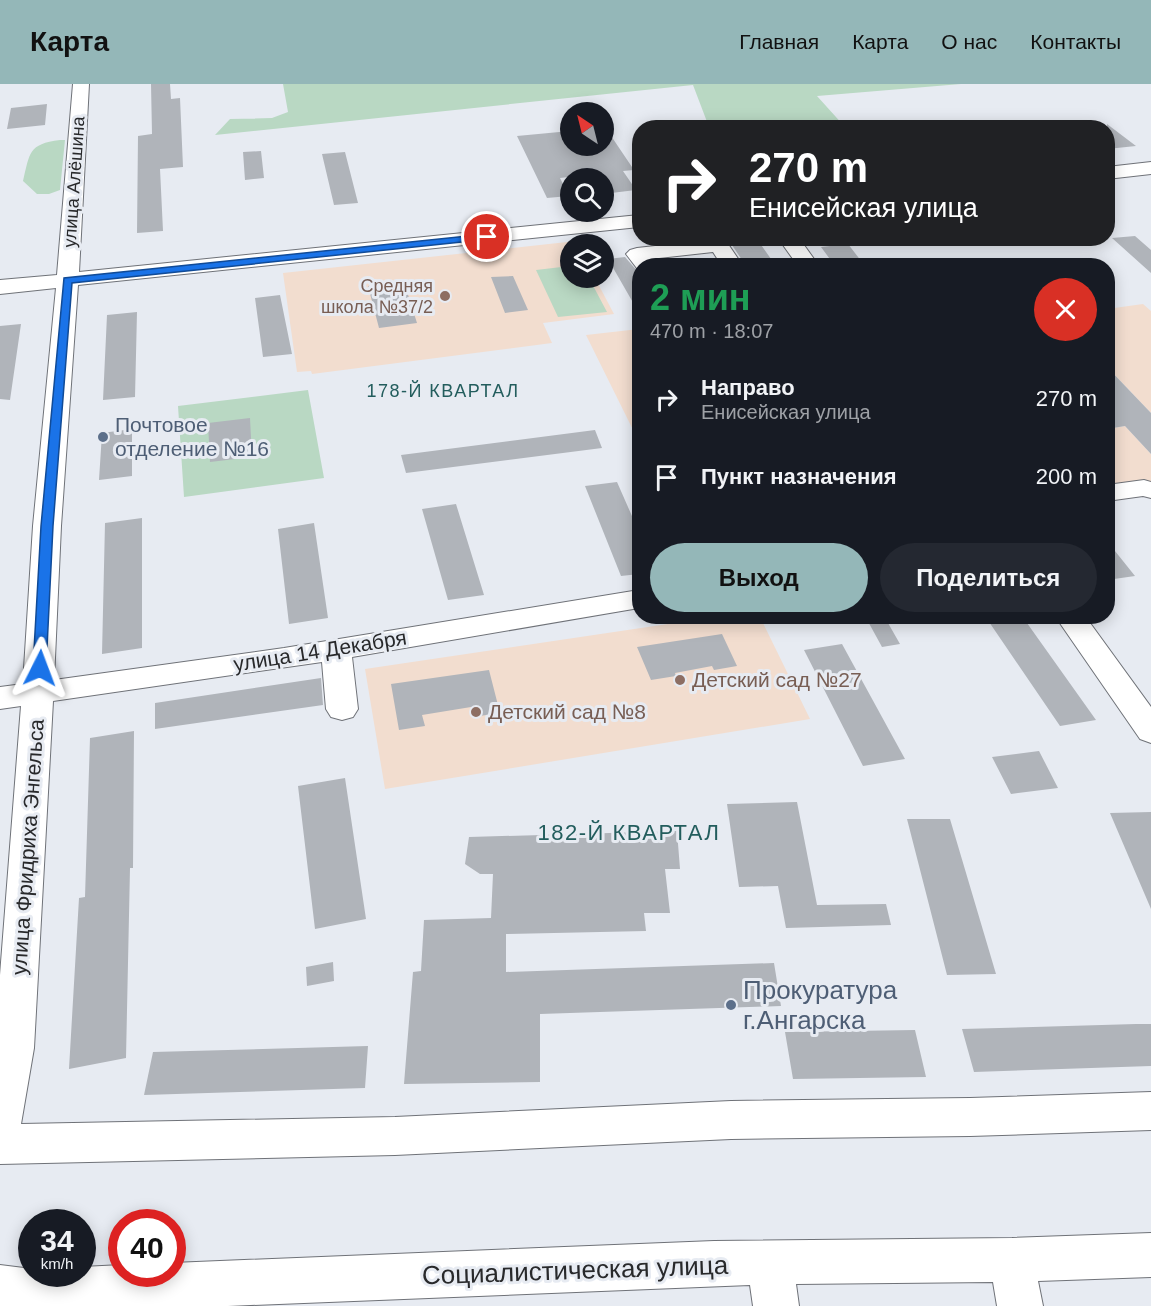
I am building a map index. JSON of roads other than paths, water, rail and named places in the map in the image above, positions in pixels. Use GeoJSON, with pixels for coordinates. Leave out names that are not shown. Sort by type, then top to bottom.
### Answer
{"type":"FeatureCollection","features":[{"type":"Feature","properties":{"kind":"street","name":"улица Алёшина"},"geometry":{"type":"LineString","coordinates":[[67,280],[81,84]]}},
{"type":"Feature","properties":{"kind":"street"},"geometry":{"type":"LineString","coordinates":[[1115,172],[1151,168]]}},
{"type":"Feature","properties":{"kind":"street"},"geometry":{"type":"LineString","coordinates":[[0,287],[632,222]]}},
{"type":"Feature","properties":{"kind":"street"},"geometry":{"type":"LineString","coordinates":[[639,258],[637,254],[710,246]]}},
{"type":"Feature","properties":{"kind":"street","name":"улица Фридриха Энгельса"},"geometry":{"type":"LineString","coordinates":[[0,1125],[14,1048],[47,526],[67,280]]}},
{"type":"Feature","properties":{"kind":"street"},"geometry":{"type":"LineString","coordinates":[[1115,492],[1144,488],[1151,490]]}},
{"type":"Feature","properties":{"kind":"street","name":"улица 14 Декабря"},"geometry":{"type":"LineString","coordinates":[[0,698],[336,649],[632,600]]}},
{"type":"Feature","properties":{"kind":"street"},"geometry":{"type":"LineString","coordinates":[[1075,624],[1151,731]]}},
{"type":"Feature","properties":{"kind":"street"},"geometry":{"type":"LineString","coordinates":[[336,649],[342,709]]}},
{"type":"Feature","properties":{"kind":"street"},"geometry":{"type":"LineString","coordinates":[[0,1144],[395,1136],[730,1120],[970,1117],[1151,1111]]}},
{"type":"Feature","properties":{"kind":"street","name":"Социалистическая улица"},"geometry":{"type":"LineString","coordinates":[[0,1287],[21,1292],[770,1263],[1151,1256]]}},
{"type":"Feature","properties":{"kind":"street"},"geometry":{"type":"LineString","coordinates":[[1012,1260],[1020,1306]]}},
{"type":"Feature","properties":{"kind":"street"},"geometry":{"type":"LineString","coordinates":[[770,1263],[776,1306]]}},
{"type":"Feature","properties":{"kind":"place","name":"Средняя школа №37/2"},"geometry":{"type":"Point","coordinates":[445,296]}},
{"type":"Feature","properties":{"kind":"place","name":"Почтовое отделение №16"},"geometry":{"type":"Point","coordinates":[103,437]}},
{"type":"Feature","properties":{"kind":"place","name":"Детский сад №27"},"geometry":{"type":"Point","coordinates":[680,680]}},
{"type":"Feature","properties":{"kind":"place","name":"Детский сад №8"},"geometry":{"type":"Point","coordinates":[476,712]}},
{"type":"Feature","properties":{"kind":"place","name":"Прокуратура г.Ангарска"},"geometry":{"type":"Point","coordinates":[731,1005]}},
{"type":"Feature","properties":{"kind":"district","name":"178-Й КВАРТАЛ"},"geometry":{"type":"Point","coordinates":[443,391]}},
{"type":"Feature","properties":{"kind":"district","name":"182-Й КВАРТАЛ"},"geometry":{"type":"Point","coordinates":[629,832]}}]}
